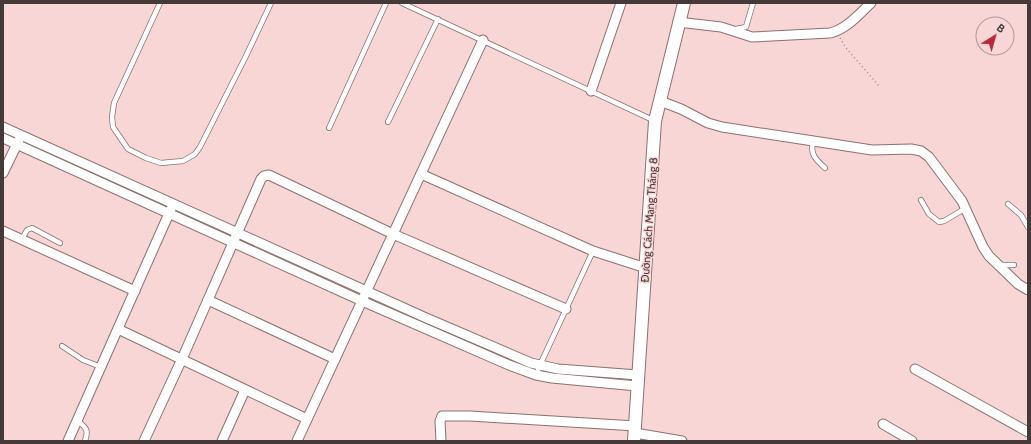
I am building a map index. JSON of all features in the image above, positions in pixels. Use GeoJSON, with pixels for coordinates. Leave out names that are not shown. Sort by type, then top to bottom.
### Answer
{"type":"FeatureCollection","features":[{"type":"Feature","properties":{"kind":"street"},"geometry":{"type":"LineString","coordinates":[[591,91],[621,3]]}},
{"type":"Feature","properties":{"kind":"street","name":"Đường Cách Mạng Tháng 8"},"geometry":{"type":"LineString","coordinates":[[635,433],[655,121],[678,22],[684,3]]}},
{"type":"Feature","properties":{"kind":"street"},"geometry":{"type":"LineString","coordinates":[[678,22],[730,29],[745,36],[752,37],[830,33],[844,28],[871,3]]}},
{"type":"Feature","properties":{"kind":"street"},"geometry":{"type":"LineString","coordinates":[[297,441],[483,40]]}},
{"type":"Feature","properties":{"kind":"street"},"geometry":{"type":"LineString","coordinates":[[660,101],[681,109],[708,123],[872,150],[911,149],[921,151],[929,157],[966,208],[983,247],[997,264],[1018,284],[1028,289]]}},
{"type":"Feature","properties":{"kind":"street"},"geometry":{"type":"LineString","coordinates":[[3,127],[424,317],[531,363],[558,369],[638,380]]}},
{"type":"Feature","properties":{"kind":"street"},"geometry":{"type":"LineString","coordinates":[[3,173],[21,135]]}},
{"type":"Feature","properties":{"kind":"street"},"geometry":{"type":"LineString","coordinates":[[3,138],[509,366],[536,375],[552,378],[638,380]]}},
{"type":"Feature","properties":{"kind":"street"},"geometry":{"type":"LineString","coordinates":[[421,174],[593,251],[646,268]]}},
{"type":"Feature","properties":{"kind":"street"},"geometry":{"type":"LineString","coordinates":[[144,441],[182,359],[260,179],[264,176],[269,175],[393,234],[566,309]]}},
{"type":"Feature","properties":{"kind":"street"},"geometry":{"type":"LineString","coordinates":[[68,441],[174,204]]}},
{"type":"Feature","properties":{"kind":"street"},"geometry":{"type":"LineString","coordinates":[[3,231],[135,291]]}},
{"type":"Feature","properties":{"kind":"street"},"geometry":{"type":"LineString","coordinates":[[208,300],[335,359]]}},
{"type":"Feature","properties":{"kind":"street"},"geometry":{"type":"LineString","coordinates":[[420,326],[424,317]]}},
{"type":"Feature","properties":{"kind":"street"},"geometry":{"type":"LineString","coordinates":[[118,329],[307,419]]}},
{"type":"Feature","properties":{"kind":"street"},"geometry":{"type":"LineString","coordinates":[[914,369],[1028,432]]}},
{"type":"Feature","properties":{"kind":"street"},"geometry":{"type":"LineString","coordinates":[[222,441],[245,390]]}},
{"type":"Feature","properties":{"kind":"street"},"geometry":{"type":"LineString","coordinates":[[441,441],[440,421],[442,416],[470,416],[635,433],[682,441]]}},
{"type":"Feature","properties":{"kind":"street"},"geometry":{"type":"LineString","coordinates":[[883,424],[912,441]]}},
{"type":"Feature","properties":{"kind":"lane"},"geometry":{"type":"LineString","coordinates":[[160,3],[114,103],[112,116],[113,128],[128,149],[160,163],[182,161],[195,154],[200,147],[246,56],[270,3]]}},
{"type":"Feature","properties":{"kind":"lane"},"geometry":{"type":"LineString","coordinates":[[329,128],[386,3]]}},
{"type":"Feature","properties":{"kind":"lane"},"geometry":{"type":"LineString","coordinates":[[402,3],[655,121]]}},
{"type":"Feature","properties":{"kind":"lane"},"geometry":{"type":"LineString","coordinates":[[730,29],[746,27],[753,3]]}},
{"type":"Feature","properties":{"kind":"lane"},"geometry":{"type":"LineString","coordinates":[[388,122],[438,19]]}},
{"type":"Feature","properties":{"kind":"lane"},"geometry":{"type":"LineString","coordinates":[[813,140],[812,153],[825,168]]}},
{"type":"Feature","properties":{"kind":"lane"},"geometry":{"type":"LineString","coordinates":[[921,200],[929,214],[939,222],[944,221],[966,208]]}},
{"type":"Feature","properties":{"kind":"lane"},"geometry":{"type":"LineString","coordinates":[[1008,204],[1021,215],[1028,227]]}},
{"type":"Feature","properties":{"kind":"lane"},"geometry":{"type":"LineString","coordinates":[[22,239],[27,230],[32,228],[60,243]]}},
{"type":"Feature","properties":{"kind":"lane"},"geometry":{"type":"LineString","coordinates":[[536,375],[593,251]]}},
{"type":"Feature","properties":{"kind":"lane"},"geometry":{"type":"LineString","coordinates":[[997,264],[1014,265]]}},
{"type":"Feature","properties":{"kind":"lane"},"geometry":{"type":"LineString","coordinates":[[62,346],[83,360],[101,367]]}},
{"type":"Feature","properties":{"kind":"lane"},"geometry":{"type":"LineString","coordinates":[[77,420],[86,428],[88,432],[85,441]]}},
{"type":"Feature","properties":{"kind":"path"},"geometry":{"type":"LineString","coordinates":[[838,31],[846,48],[880,87]]}}]}
